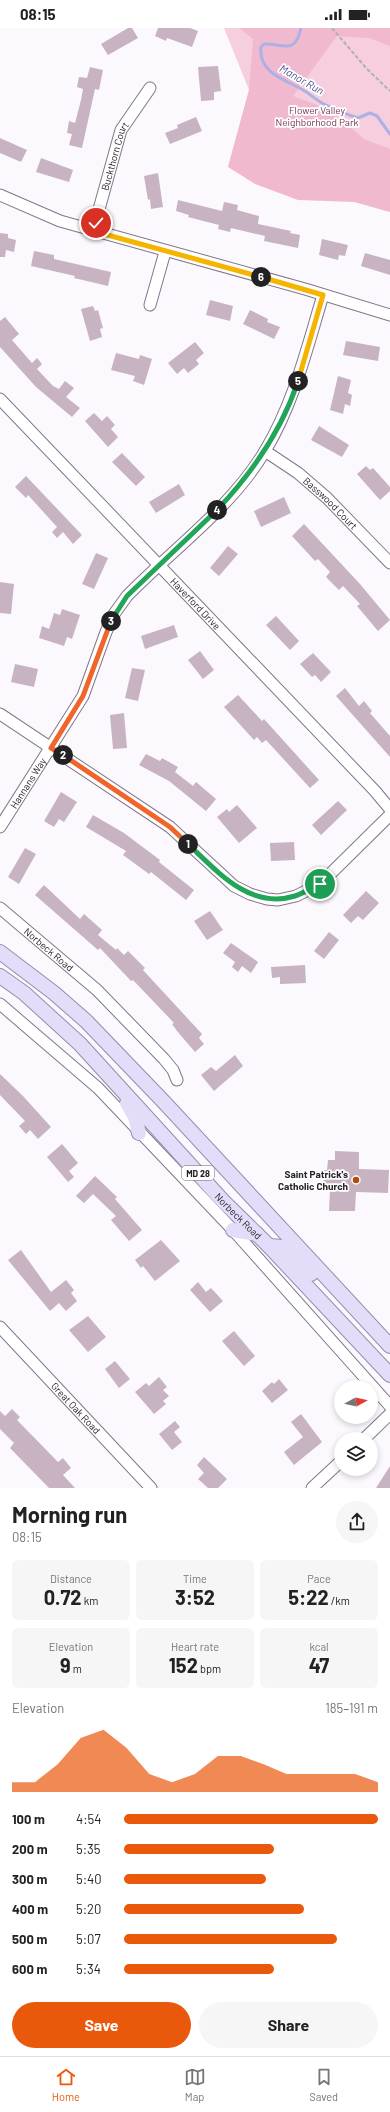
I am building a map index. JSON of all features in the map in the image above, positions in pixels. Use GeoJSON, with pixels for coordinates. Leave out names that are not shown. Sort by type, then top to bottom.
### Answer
{"type":"FeatureCollection","features":[{"type":"Feature","properties":{"kind":"main road","name":"Norbeck Road"},"geometry":{"type":"LineString","coordinates":[[0,952],[54,993],[86,1021],[164,1101],[390,1346]]}},
{"type":"Feature","properties":{"kind":"main road","name":"Norbeck Road"},"geometry":{"type":"LineString","coordinates":[[0,976],[24,993],[80,1044],[223,1201],[269,1246],[390,1375]]}},
{"type":"Feature","properties":{"kind":"main road"},"geometry":{"type":"LineString","coordinates":[[108,1076],[130,1107],[135,1117],[139,1133]]}},
{"type":"Feature","properties":{"kind":"main road"},"geometry":{"type":"LineString","coordinates":[[233,1230],[257,1234]]}},
{"type":"Feature","properties":{"kind":"main road"},"geometry":{"type":"LineString","coordinates":[[269,1246],[283,1247],[325,1289],[331,1292],[338,1291]]}},
{"type":"Feature","properties":{"kind":"street","name":"Buckthorn Court"},"geometry":{"type":"LineString","coordinates":[[93,231],[122,130],[150,88]]}},
{"type":"Feature","properties":{"kind":"street"},"geometry":{"type":"LineString","coordinates":[[0,195],[60,221],[165,252],[305,288],[323,295],[390,315]]}},
{"type":"Feature","properties":{"kind":"street"},"geometry":{"type":"LineString","coordinates":[[150,305],[165,252]]}},
{"type":"Feature","properties":{"kind":"street","name":"Hannans Way"},"geometry":{"type":"LineString","coordinates":[[0,827],[83,696],[114,614],[127,596],[159,564],[202,525],[238,488],[265,451],[294,392],[323,295]]}},
{"type":"Feature","properties":{"kind":"street","name":"Haverford Drive"},"geometry":{"type":"LineString","coordinates":[[0,399],[159,564],[390,809]]}},
{"type":"Feature","properties":{"kind":"street","name":"Basswood Court"},"geometry":{"type":"LineString","coordinates":[[265,451],[298,473],[327,498],[390,563]]}},
{"type":"Feature","properties":{"kind":"street"},"geometry":{"type":"LineString","coordinates":[[0,714],[170,827],[234,886],[250,894],[266,899],[278,900],[296,896],[320,884],[390,815]]}},
{"type":"Feature","properties":{"kind":"street","name":"Norbeck Road"},"geometry":{"type":"LineString","coordinates":[[0,908],[97,990],[173,1070],[177,1080]]}},
{"type":"Feature","properties":{"kind":"street"},"geometry":{"type":"LineString","coordinates":[[0,1004],[98,1088],[139,1133],[233,1230],[390,1406]]}},
{"type":"Feature","properties":{"kind":"street","name":"Great Oak Road"},"geometry":{"type":"LineString","coordinates":[[0,1327],[151,1488]]}},
{"type":"Feature","properties":{"kind":"street"},"geometry":{"type":"LineString","coordinates":[[371,1432],[390,1414]]}},
{"type":"Feature","properties":{"kind":"street"},"geometry":{"type":"LineString","coordinates":[[312,1488],[334,1468]]}},
{"type":"Feature","properties":{"kind":"path"},"geometry":{"type":"LineString","coordinates":[[332,28],[367,69],[390,91]]}},
{"type":"Feature","properties":{"kind":"green space","name":"Flower Valley Neighborhood Park"},"geometry":{"type":"Polygon","coordinates":[[[224,28],[390,28],[390,212],[228,167],[249,90],[224,28]]]}},
{"type":"Feature","properties":{"kind":"green space","name":"Flower Valley Neighborhood Park"},"geometry":{"type":"Polygon","coordinates":[[[239,28],[390,28],[390,46],[369,38],[337,36],[293,96],[331,110],[364,139],[390,149],[390,212],[355,202],[298,200],[255,184],[228,167],[249,90],[253,39],[239,28]]]}},
{"type":"Feature","properties":{"kind":"building"},"geometry":{"type":"Polygon","coordinates":[[[128,28],[132,28],[138,38],[108,55],[101,44],[128,28]]]}},
{"type":"Feature","properties":{"kind":"building"},"geometry":{"type":"Polygon","coordinates":[[[158,28],[190,28],[198,31],[192,47],[167,38],[166,41],[155,36],[158,28]]]}},
{"type":"Feature","properties":{"kind":"building"},"geometry":{"type":"Polygon","coordinates":[[[218,66],[221,91],[214,92],[214,100],[201,101],[198,67],[218,66]]]}},
{"type":"Feature","properties":{"kind":"building"},"geometry":{"type":"Polygon","coordinates":[[[90,67],[103,70],[99,90],[95,89],[82,148],[69,145],[72,134],[67,133],[69,121],[75,123],[81,100],[83,89],[77,87],[79,77],[87,78],[90,67]]]}},
{"type":"Feature","properties":{"kind":"building"},"geometry":{"type":"Polygon","coordinates":[[[196,117],[202,131],[170,144],[165,133],[178,128],[177,125],[196,117]]]}},
{"type":"Feature","properties":{"kind":"building"},"geometry":{"type":"Polygon","coordinates":[[[0,138],[27,150],[21,162],[0,153],[0,138]]]}},
{"type":"Feature","properties":{"kind":"building"},"geometry":{"type":"Polygon","coordinates":[[[41,158],[73,170],[69,182],[36,172],[41,158]]]}},
{"type":"Feature","properties":{"kind":"building"},"geometry":{"type":"Polygon","coordinates":[[[158,173],[163,207],[151,209],[144,176],[158,173]]]}},
{"type":"Feature","properties":{"kind":"building"},"geometry":{"type":"Polygon","coordinates":[[[178,200],[222,211],[224,202],[238,205],[237,210],[259,216],[258,224],[291,231],[290,233],[300,235],[298,248],[264,241],[265,236],[231,228],[230,232],[218,229],[219,225],[188,217],[189,215],[176,211],[178,200]]]}},
{"type":"Feature","properties":{"kind":"building"},"geometry":{"type":"Polygon","coordinates":[[[0,233],[8,234],[8,238],[16,240],[14,252],[6,250],[5,257],[0,257],[0,233]]]}},
{"type":"Feature","properties":{"kind":"building"},"geometry":{"type":"Polygon","coordinates":[[[322,239],[348,245],[345,256],[339,255],[338,260],[319,255],[322,239]]]}},
{"type":"Feature","properties":{"kind":"building"},"geometry":{"type":"Polygon","coordinates":[[[34,251],[54,255],[54,259],[111,272],[108,286],[74,278],[75,276],[31,266],[34,251]]]}},
{"type":"Feature","properties":{"kind":"building"},"geometry":{"type":"Polygon","coordinates":[[[365,253],[390,260],[390,275],[361,266],[365,253]]]}},
{"type":"Feature","properties":{"kind":"building"},"geometry":{"type":"Polygon","coordinates":[[[210,300],[233,306],[230,321],[206,315],[210,300]]]}},
{"type":"Feature","properties":{"kind":"building"},"geometry":{"type":"Polygon","coordinates":[[[93,306],[95,311],[98,310],[103,328],[100,329],[102,337],[90,341],[81,309],[93,306]]]}},
{"type":"Feature","properties":{"kind":"building"},"geometry":{"type":"Polygon","coordinates":[[[250,310],[268,319],[267,322],[280,327],[274,339],[243,324],[250,310]]]}},
{"type":"Feature","properties":{"kind":"building"},"geometry":{"type":"Polygon","coordinates":[[[5,317],[19,334],[12,340],[32,363],[37,358],[42,364],[37,369],[53,386],[59,389],[65,381],[74,388],[66,397],[80,408],[72,417],[36,387],[0,347],[0,321],[5,317]]]}},
{"type":"Feature","properties":{"kind":"building"},"geometry":{"type":"Polygon","coordinates":[[[346,341],[380,347],[378,361],[343,355],[346,341]]]}},
{"type":"Feature","properties":{"kind":"building"},"geometry":{"type":"Polygon","coordinates":[[[195,342],[204,353],[196,360],[199,364],[188,373],[184,368],[177,374],[168,363],[195,342]]]}},
{"type":"Feature","properties":{"kind":"building"},"geometry":{"type":"Polygon","coordinates":[[[116,353],[139,359],[140,355],[152,359],[144,385],[133,381],[135,376],[111,370],[116,353]]]}},
{"type":"Feature","properties":{"kind":"building"},"geometry":{"type":"Polygon","coordinates":[[[338,376],[351,380],[348,393],[352,395],[350,406],[345,404],[343,414],[330,410],[338,376]]]}},
{"type":"Feature","properties":{"kind":"building"},"geometry":{"type":"Polygon","coordinates":[[[94,413],[102,421],[107,416],[115,425],[111,429],[118,437],[108,447],[85,421],[94,413]]]}},
{"type":"Feature","properties":{"kind":"building"},"geometry":{"type":"Polygon","coordinates":[[[319,426],[349,445],[342,457],[311,440],[319,426]]]}},
{"type":"Feature","properties":{"kind":"building"},"geometry":{"type":"Polygon","coordinates":[[[122,453],[145,477],[136,486],[112,462],[122,453]]]}},
{"type":"Feature","properties":{"kind":"building"},"geometry":{"type":"Polygon","coordinates":[[[366,466],[370,470],[373,468],[390,487],[390,491],[380,500],[357,474],[366,466]]]}},
{"type":"Feature","properties":{"kind":"building"},"geometry":{"type":"Polygon","coordinates":[[[26,476],[82,535],[73,544],[63,532],[57,538],[52,532],[57,527],[28,495],[26,498],[15,487],[26,476]]]}},
{"type":"Feature","properties":{"kind":"building"},"geometry":{"type":"Polygon","coordinates":[[[179,484],[185,495],[156,513],[149,502],[179,484]]]}},
{"type":"Feature","properties":{"kind":"building"},"geometry":{"type":"Polygon","coordinates":[[[284,497],[291,513],[261,527],[254,511],[284,497]]]}},
{"type":"Feature","properties":{"kind":"building"},"geometry":{"type":"Polygon","coordinates":[[[304,524],[360,584],[390,620],[378,631],[357,606],[360,604],[343,586],[339,590],[326,577],[330,572],[318,559],[315,561],[292,536],[304,524]]]}},
{"type":"Feature","properties":{"kind":"building"},"geometry":{"type":"Polygon","coordinates":[[[228,546],[238,554],[219,576],[210,568],[228,546]]]}},
{"type":"Feature","properties":{"kind":"building"},"geometry":{"type":"Polygon","coordinates":[[[96,553],[108,558],[94,589],[82,584],[96,553]]]}},
{"type":"Feature","properties":{"kind":"building"},"geometry":{"type":"Polygon","coordinates":[[[0,582],[14,584],[11,614],[0,613],[0,582]]]}},
{"type":"Feature","properties":{"kind":"building"},"geometry":{"type":"Polygon","coordinates":[[[62,609],[80,615],[72,639],[67,637],[64,646],[39,638],[42,626],[49,629],[54,613],[60,615],[62,609]]]}},
{"type":"Feature","properties":{"kind":"building"},"geometry":{"type":"Polygon","coordinates":[[[276,616],[299,641],[290,650],[266,625],[276,616]]]}},
{"type":"Feature","properties":{"kind":"building"},"geometry":{"type":"Polygon","coordinates":[[[174,625],[178,637],[145,649],[141,636],[174,625]]]}},
{"type":"Feature","properties":{"kind":"building"},"geometry":{"type":"Polygon","coordinates":[[[200,651],[214,670],[203,679],[188,660],[200,651]]]}},
{"type":"Feature","properties":{"kind":"building"},"geometry":{"type":"Polygon","coordinates":[[[313,653],[331,672],[321,682],[315,675],[312,677],[300,664],[313,653]]]}},
{"type":"Feature","properties":{"kind":"building"},"geometry":{"type":"Polygon","coordinates":[[[15,664],[38,669],[34,687],[11,682],[15,664]]]}},
{"type":"Feature","properties":{"kind":"building"},"geometry":{"type":"Polygon","coordinates":[[[132,668],[145,670],[138,701],[125,698],[132,668]]]}},
{"type":"Feature","properties":{"kind":"building"},"geometry":{"type":"Polygon","coordinates":[[[345,688],[359,706],[364,701],[372,711],[370,713],[390,736],[390,757],[336,696],[345,688]]]}},
{"type":"Feature","properties":{"kind":"building"},"geometry":{"type":"Polygon","coordinates":[[[238,695],[262,721],[264,719],[319,780],[310,788],[266,740],[262,743],[257,737],[254,740],[224,707],[238,695]]]}},
{"type":"Feature","properties":{"kind":"building"},"geometry":{"type":"Polygon","coordinates":[[[124,713],[127,748],[113,749],[110,715],[124,713]]]}},
{"type":"Feature","properties":{"kind":"building"},"geometry":{"type":"Polygon","coordinates":[[[146,754],[160,761],[162,758],[178,767],[175,772],[193,786],[196,782],[216,799],[206,811],[169,781],[139,765],[146,754]]]}},
{"type":"Feature","properties":{"kind":"building"},"geometry":{"type":"Polygon","coordinates":[[[61,792],[77,802],[64,822],[59,819],[54,827],[44,821],[61,792]]]}},
{"type":"Feature","properties":{"kind":"building"},"geometry":{"type":"Polygon","coordinates":[[[338,801],[347,810],[321,835],[312,825],[338,801]]]}},
{"type":"Feature","properties":{"kind":"building"},"geometry":{"type":"Polygon","coordinates":[[[237,805],[257,828],[239,843],[217,817],[227,809],[229,812],[237,805]]]}},
{"type":"Feature","properties":{"kind":"building"},"geometry":{"type":"Polygon","coordinates":[[[93,815],[124,833],[160,860],[159,862],[194,890],[186,900],[151,872],[149,874],[123,855],[126,851],[86,827],[93,815]]]}},
{"type":"Feature","properties":{"kind":"building"},"geometry":{"type":"Polygon","coordinates":[[[294,842],[295,860],[271,861],[270,843],[294,842]]]}},
{"type":"Feature","properties":{"kind":"building"},"geometry":{"type":"Polygon","coordinates":[[[25,848],[36,854],[19,884],[8,877],[25,848]]]}},
{"type":"Feature","properties":{"kind":"building"},"geometry":{"type":"Polygon","coordinates":[[[44,885],[80,919],[84,914],[102,930],[98,935],[116,950],[117,948],[124,955],[128,951],[145,968],[143,970],[202,1034],[199,1038],[204,1044],[195,1052],[177,1031],[172,1024],[174,1023],[133,980],[131,981],[100,948],[98,950],[35,895],[44,885]]]}},
{"type":"Feature","properties":{"kind":"building"},"geometry":{"type":"Polygon","coordinates":[[[366,891],[379,903],[363,920],[358,916],[351,923],[343,915],[366,891]]]}},
{"type":"Feature","properties":{"kind":"building"},"geometry":{"type":"Polygon","coordinates":[[[210,911],[223,930],[207,940],[194,921],[210,911]]]}},
{"type":"Feature","properties":{"kind":"building"},"geometry":{"type":"Polygon","coordinates":[[[329,932],[339,940],[324,959],[314,951],[329,932]]]}},
{"type":"Feature","properties":{"kind":"building"},"geometry":{"type":"Polygon","coordinates":[[[231,943],[258,962],[251,973],[242,966],[238,972],[232,967],[235,962],[223,953],[231,943]]]}},
{"type":"Feature","properties":{"kind":"building"},"geometry":{"type":"Polygon","coordinates":[[[305,965],[306,983],[280,984],[280,977],[272,978],[271,967],[305,965]]]}},
{"type":"Feature","properties":{"kind":"building"},"geometry":{"type":"Polygon","coordinates":[[[235,1055],[243,1066],[214,1091],[201,1075],[211,1067],[216,1071],[235,1055]]]}},
{"type":"Feature","properties":{"kind":"building"},"geometry":{"type":"Polygon","coordinates":[[[0,1074],[23,1096],[51,1127],[38,1139],[30,1130],[26,1134],[19,1126],[25,1121],[0,1095],[0,1074]]]}},
{"type":"Feature","properties":{"kind":"building"},"geometry":{"type":"Polygon","coordinates":[[[62,1144],[78,1163],[69,1171],[74,1177],[68,1182],[47,1157],[62,1144]]]}},
{"type":"Feature","properties":{"kind":"building","name":"Saint Patrick's Catholic Church"},"geometry":{"type":"Polygon","coordinates":[[[335,1151],[359,1152],[359,1169],[389,1170],[388,1193],[356,1192],[355,1211],[329,1211],[330,1190],[323,1190],[324,1170],[327,1170],[328,1160],[335,1160],[335,1151]]]}},
{"type":"Feature","properties":{"kind":"building"},"geometry":{"type":"Polygon","coordinates":[[[95,1176],[117,1197],[115,1199],[142,1230],[129,1241],[111,1220],[116,1216],[93,1194],[84,1203],[76,1196],[95,1176]]]}},
{"type":"Feature","properties":{"kind":"building"},"geometry":{"type":"Polygon","coordinates":[[[161,1240],[180,1261],[155,1281],[143,1266],[141,1268],[135,1260],[161,1240]]]}},
{"type":"Feature","properties":{"kind":"building"},"geometry":{"type":"Polygon","coordinates":[[[21,1250],[51,1292],[66,1280],[74,1290],[71,1293],[77,1301],[66,1311],[59,1303],[50,1311],[8,1260],[21,1250]]]}},
{"type":"Feature","properties":{"kind":"building"},"geometry":{"type":"Polygon","coordinates":[[[198,1282],[206,1292],[211,1288],[223,1301],[210,1312],[190,1290],[198,1282]]]}},
{"type":"Feature","properties":{"kind":"building"},"geometry":{"type":"Polygon","coordinates":[[[88,1316],[106,1337],[88,1352],[69,1330],[88,1316]]]}},
{"type":"Feature","properties":{"kind":"building"},"geometry":{"type":"Polygon","coordinates":[[[234,1331],[255,1356],[244,1366],[222,1341],[234,1331]]]}},
{"type":"Feature","properties":{"kind":"building"},"geometry":{"type":"Polygon","coordinates":[[[115,1361],[130,1379],[119,1388],[105,1369],[115,1361]]]}},
{"type":"Feature","properties":{"kind":"building"},"geometry":{"type":"Polygon","coordinates":[[[159,1377],[167,1387],[163,1390],[169,1396],[163,1401],[166,1404],[154,1414],[135,1392],[146,1383],[149,1386],[159,1377]]]}},
{"type":"Feature","properties":{"kind":"building"},"geometry":{"type":"Polygon","coordinates":[[[279,1379],[288,1390],[272,1403],[262,1391],[272,1382],[274,1384],[279,1379]]]}},
{"type":"Feature","properties":{"kind":"building"},"geometry":{"type":"Polygon","coordinates":[[[12,1409],[20,1417],[17,1420],[58,1462],[63,1458],[71,1468],[63,1475],[75,1488],[49,1488],[10,1448],[14,1443],[0,1429],[0,1411],[5,1416],[12,1409]]]}},
{"type":"Feature","properties":{"kind":"building"},"geometry":{"type":"Polygon","coordinates":[[[301,1414],[322,1442],[294,1465],[284,1452],[303,1437],[291,1422],[301,1414]]]}},
{"type":"Feature","properties":{"kind":"building"},"geometry":{"type":"Polygon","coordinates":[[[175,1421],[180,1427],[174,1432],[182,1442],[172,1450],[159,1434],[175,1421]]]}},
{"type":"Feature","properties":{"kind":"building"},"geometry":{"type":"Polygon","coordinates":[[[204,1457],[227,1479],[218,1488],[208,1488],[198,1479],[204,1473],[197,1465],[204,1457]]]}},
{"type":"Feature","properties":{"kind":"building"},"geometry":{"type":"Polygon","coordinates":[[[390,1466],[390,1488],[376,1488],[390,1466]]]}},
{"type":"Feature","properties":{"kind":"waterway","name":"Manor Run"},"geometry":{"type":"LineString","coordinates":[[301,28],[298,37],[292,45],[282,46],[264,44],[261,47],[261,56],[268,69],[281,79],[303,90],[336,110],[358,118],[370,113],[377,116],[390,134]]}},
{"type":"Feature","properties":{"kind":"place","name":"Saint Patrick's Catholic Church"},"geometry":{"type":"Point","coordinates":[356,1180]}},
{"type":"Feature","properties":{"kind":"route"},"geometry":{"type":"LineString","coordinates":[[96,223],[93,231],[165,252],[305,288],[323,295],[294,392],[265,451],[238,488],[202,525],[159,564],[127,596],[114,614],[83,696],[51,748],[170,827],[234,886],[250,894],[266,899],[278,900],[296,896],[320,884]]}}]}
